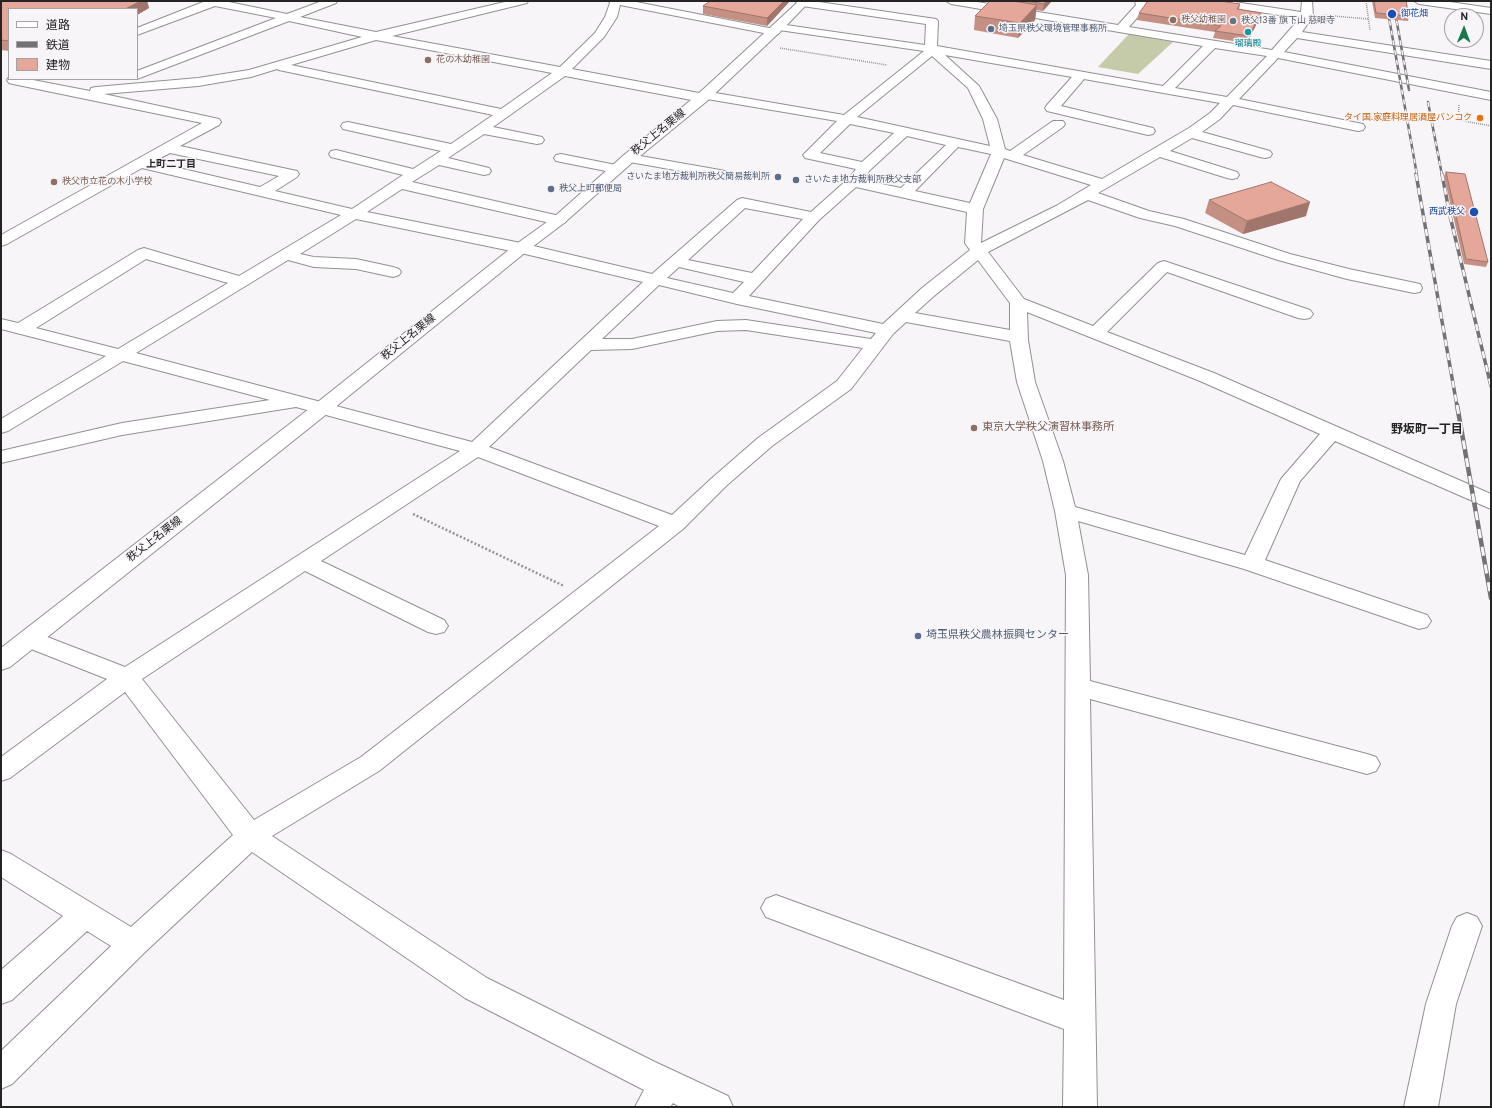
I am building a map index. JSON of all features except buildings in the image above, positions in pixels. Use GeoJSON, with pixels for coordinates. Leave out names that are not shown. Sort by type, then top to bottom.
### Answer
{"type":"FeatureCollection","features":[{"type":"Feature","properties":{"kind":"street"},"geometry":{"type":"LineString","coordinates":[[138,75],[332,1]]}},
{"type":"Feature","properties":{"kind":"street"},"geometry":{"type":"LineString","coordinates":[[91,93],[198,82],[251,72],[376,36],[523,1]]}},
{"type":"Feature","properties":{"kind":"street"},"geometry":{"type":"LineString","coordinates":[[1,427],[354,214],[453,149],[563,71],[600,35],[611,17],[615,1],[777,29],[931,49],[1230,101],[1358,127]]}},
{"type":"Feature","properties":{"kind":"street"},"geometry":{"type":"LineString","coordinates":[[950,1],[1275,54],[1463,89],[1491,96]]}},
{"type":"Feature","properties":{"kind":"street"},"geometry":{"type":"LineString","coordinates":[[1121,29],[1142,5],[1140,1]]}},
{"type":"Feature","properties":{"kind":"street"},"geometry":{"type":"LineString","coordinates":[[1205,1],[1232,3],[1307,14]]}},
{"type":"Feature","properties":{"kind":"street"},"geometry":{"type":"LineString","coordinates":[[1,1074],[133,944],[250,836],[370,764],[675,524],[719,482],[765,442],[844,385],[889,330],[928,292],[980,251],[1086,194],[1191,133],[1215,116],[1305,21],[1307,14],[1307,1]]}},
{"type":"Feature","properties":{"kind":"street"},"geometry":{"type":"LineString","coordinates":[[1419,1],[1464,7],[1476,5],[1491,11]]}},
{"type":"Feature","properties":{"kind":"street"},"geometry":{"type":"LineString","coordinates":[[138,32],[211,2],[376,36],[563,71],[703,96],[848,119],[1005,154],[1103,184]]}},
{"type":"Feature","properties":{"kind":"street"},"geometry":{"type":"LineString","coordinates":[[803,2],[936,10],[932,21],[931,49],[928,54],[848,119],[810,155],[865,167]]}},
{"type":"Feature","properties":{"kind":"street","name":"秩父上名栗線"},"geometry":{"type":"LineString","coordinates":[[1,661],[321,409],[521,248],[559,220],[623,163],[703,96],[777,29],[803,2]]}},
{"type":"Feature","properties":{"kind":"street"},"geometry":{"type":"LineString","coordinates":[[465,4],[488,9]]}},
{"type":"Feature","properties":{"kind":"street"},"geometry":{"type":"LineString","coordinates":[[1042,16],[1050,7]]}},
{"type":"Feature","properties":{"kind":"street"},"geometry":{"type":"LineString","coordinates":[[1464,7],[1491,21]]}},
{"type":"Feature","properties":{"kind":"street"},"geometry":{"type":"LineString","coordinates":[[1294,34],[1491,65]]}},
{"type":"Feature","properties":{"kind":"street"},"geometry":{"type":"LineString","coordinates":[[1166,90],[1212,44]]}},
{"type":"Feature","properties":{"kind":"street"},"geometry":{"type":"LineString","coordinates":[[931,49],[973,86],[990,119],[1005,154]]}},
{"type":"Feature","properties":{"kind":"street"},"geometry":{"type":"LineString","coordinates":[[574,60],[588,62]]}},
{"type":"Feature","properties":{"kind":"street"},"geometry":{"type":"LineString","coordinates":[[276,66],[502,113]]}},
{"type":"Feature","properties":{"kind":"street"},"geometry":{"type":"LineString","coordinates":[[1081,75],[1052,108],[1148,131]]}},
{"type":"Feature","properties":{"kind":"street"},"geometry":{"type":"LineString","coordinates":[[91,93],[125,80]]}},
{"type":"Feature","properties":{"kind":"street"},"geometry":{"type":"LineString","coordinates":[[1,241],[214,122],[91,93],[10,81]]}},
{"type":"Feature","properties":{"kind":"street"},"geometry":{"type":"LineString","coordinates":[[1463,89],[1471,85],[1484,82]]}},
{"type":"Feature","properties":{"kind":"street"},"geometry":{"type":"LineString","coordinates":[[1058,124],[1005,154],[975,210],[973,243],[1018,303],[1207,377],[1331,433],[1491,502]]}},
{"type":"Feature","properties":{"kind":"street"},"geometry":{"type":"LineString","coordinates":[[348,126],[453,149]]}},
{"type":"Feature","properties":{"kind":"street"},"geometry":{"type":"LineString","coordinates":[[480,129],[537,140]]}},
{"type":"Feature","properties":{"kind":"street"},"geometry":{"type":"LineString","coordinates":[[737,299],[814,217],[853,182],[865,167],[905,131]]}},
{"type":"Feature","properties":{"kind":"street"},"geometry":{"type":"LineString","coordinates":[[1191,133],[1265,154]]}},
{"type":"Feature","properties":{"kind":"street"},"geometry":{"type":"LineString","coordinates":[[904,194],[956,142]]}},
{"type":"Feature","properties":{"kind":"street"},"geometry":{"type":"LineString","coordinates":[[168,148],[292,174],[263,192]]}},
{"type":"Feature","properties":{"kind":"street"},"geometry":{"type":"LineString","coordinates":[[1159,152],[1232,175]]}},
{"type":"Feature","properties":{"kind":"street"},"geometry":{"type":"LineString","coordinates":[[336,154],[416,174]]}},
{"type":"Feature","properties":{"kind":"street"},"geometry":{"type":"LineString","coordinates":[[560,158],[623,163],[720,174]]}},
{"type":"Feature","properties":{"kind":"street"},"geometry":{"type":"LineString","coordinates":[[436,160],[484,171]]}},
{"type":"Feature","properties":{"kind":"street"},"geometry":{"type":"LineString","coordinates":[[140,164],[354,214],[521,248],[737,299],[889,330]]}},
{"type":"Feature","properties":{"kind":"street"},"geometry":{"type":"LineString","coordinates":[[853,182],[975,210]]}},
{"type":"Feature","properties":{"kind":"street"},"geometry":{"type":"LineString","coordinates":[[401,184],[559,220]]}},
{"type":"Feature","properties":{"kind":"street"},"geometry":{"type":"LineString","coordinates":[[1086,194],[1145,215],[1179,222],[1284,257],[1347,274],[1407,285],[1414,288]]}},
{"type":"Feature","properties":{"kind":"street"},"geometry":{"type":"LineString","coordinates":[[1,771],[127,677],[391,503],[476,449],[655,280],[742,203],[814,217]]}},
{"type":"Feature","properties":{"kind":"street"},"geometry":{"type":"LineString","coordinates":[[21,329],[144,253],[241,282]]}},
{"type":"Feature","properties":{"kind":"street"},"geometry":{"type":"LineString","coordinates":[[286,255],[314,262],[356,264],[394,272]]}},
{"type":"Feature","properties":{"kind":"street"},"geometry":{"type":"LineString","coordinates":[[676,262],[755,279]]}},
{"type":"Feature","properties":{"kind":"street"},"geometry":{"type":"LineString","coordinates":[[1096,333],[1164,266],[1304,314]]}},
{"type":"Feature","properties":{"kind":"street"},"geometry":{"type":"LineString","coordinates":[[1018,303],[1019,337],[1026,382],[1053,461],[1066,511],[1077,576],[1080,1107]]}},
{"type":"Feature","properties":{"kind":"street"},"geometry":{"type":"LineString","coordinates":[[1,324],[476,449],[675,524]]}},
{"type":"Feature","properties":{"kind":"street"},"geometry":{"type":"LineString","coordinates":[[586,345],[632,344],[717,326],[746,325],[889,330],[1019,337]]}},
{"type":"Feature","properties":{"kind":"street"},"geometry":{"type":"LineString","coordinates":[[1,456],[122,429],[296,402]]}},
{"type":"Feature","properties":{"kind":"street"},"geometry":{"type":"LineString","coordinates":[[1252,564],[1291,479],[1331,433]]}},
{"type":"Feature","properties":{"kind":"street"},"geometry":{"type":"LineString","coordinates":[[1066,511],[1252,564],[1419,621]]}},
{"type":"Feature","properties":{"kind":"street"},"geometry":{"type":"LineString","coordinates":[[303,561],[436,626]]}},
{"type":"Feature","properties":{"kind":"street"},"geometry":{"type":"LineString","coordinates":[[29,639],[127,677],[250,836],[476,988],[659,1095],[716,1107]]}},
{"type":"Feature","properties":{"kind":"street"},"geometry":{"type":"LineString","coordinates":[[1078,687],[1366,764]]}},
{"type":"Feature","properties":{"kind":"street"},"geometry":{"type":"LineString","coordinates":[[1,862],[133,944]]}},
{"type":"Feature","properties":{"kind":"street"},"geometry":{"type":"LineString","coordinates":[[776,908],[1052,1011],[1079,1019]]}},
{"type":"Feature","properties":{"kind":"street"},"geometry":{"type":"LineString","coordinates":[[1,990],[85,914]]}},
{"type":"Feature","properties":{"kind":"street"},"geometry":{"type":"LineString","coordinates":[[1421,1107],[1441,1004],[1467,926]]}},
{"type":"Feature","properties":{"kind":"path"},"geometry":{"type":"LineString","coordinates":[[1366,1],[1372,46]]}},
{"type":"Feature","properties":{"kind":"path"},"geometry":{"type":"LineString","coordinates":[[1307,14],[1368,19]]}},
{"type":"Feature","properties":{"kind":"path"},"geometry":{"type":"LineString","coordinates":[[760,44],[910,68]]}},
{"type":"Feature","properties":{"kind":"path"},"geometry":{"type":"LineString","coordinates":[[1463,89],[1458,118],[1464,121],[1491,126]]}},
{"type":"Feature","properties":{"kind":"path"},"geometry":{"type":"LineString","coordinates":[[391,503],[584,596]]}},
{"type":"Feature","properties":{"kind":"green space"},"geometry":{"type":"Polygon","coordinates":[[[1129,34],[1173,42],[1138,74],[1098,67],[1129,34]]]}},
{"type":"Feature","properties":{"kind":"railway"},"geometry":{"type":"LineString","coordinates":[[1386,1],[1417,175]]}},
{"type":"Feature","properties":{"kind":"railway"},"geometry":{"type":"LineString","coordinates":[[1393,1],[1409,90]]}},
{"type":"Feature","properties":{"kind":"railway"},"geometry":{"type":"LineString","coordinates":[[1428,102],[1442,175]]}},
{"type":"Feature","properties":{"kind":"railway"},"geometry":{"type":"LineString","coordinates":[[1416,174],[1457,406]]}},
{"type":"Feature","properties":{"kind":"railway"},"geometry":{"type":"LineString","coordinates":[[1442,174],[1450,216],[1491,386]]}},
{"type":"Feature","properties":{"kind":"railway"},"geometry":{"type":"LineString","coordinates":[[1457,405],[1491,598]]}},
{"type":"Feature","properties":{"kind":"place","name":"御花畑"},"geometry":{"type":"Point","coordinates":[1392,14]}},
{"type":"Feature","properties":{"kind":"place","name":"秩父幼稚園"},"geometry":{"type":"Point","coordinates":[1173,20]}},
{"type":"Feature","properties":{"kind":"place","name":"秩父13番 旗下山 慈眼寺"},"geometry":{"type":"Point","coordinates":[1233,21]}},
{"type":"Feature","properties":{"kind":"place","name":"埼玉県秩父環境管理事務所"},"geometry":{"type":"Point","coordinates":[991,29]}},
{"type":"Feature","properties":{"kind":"place","name":"瑠璃殿"},"geometry":{"type":"Point","coordinates":[1248,32]}},
{"type":"Feature","properties":{"kind":"place","name":"花の木幼稚園"},"geometry":{"type":"Point","coordinates":[428,60]}},
{"type":"Feature","properties":{"kind":"place","name":"タイ国.家庭料理居酒屋バンコク"},"geometry":{"type":"Point","coordinates":[1480,118]}},
{"type":"Feature","properties":{"kind":"place","name":"さいたま地方裁判所秩父簡易裁判所"},"geometry":{"type":"Point","coordinates":[778,177]}},
{"type":"Feature","properties":{"kind":"place","name":"さいたま地方裁判所秩父支部"},"geometry":{"type":"Point","coordinates":[796,180]}},
{"type":"Feature","properties":{"kind":"place","name":"秩父市立花の木小学校"},"geometry":{"type":"Point","coordinates":[54,182]}},
{"type":"Feature","properties":{"kind":"place","name":"秩父上町郵便局"},"geometry":{"type":"Point","coordinates":[551,189]}},
{"type":"Feature","properties":{"kind":"place","name":"西武秩父"},"geometry":{"type":"Point","coordinates":[1474,212]}},
{"type":"Feature","properties":{"kind":"place","name":"東京大学秩父演習林事務所"},"geometry":{"type":"Point","coordinates":[974,428]}},
{"type":"Feature","properties":{"kind":"place","name":"埼玉県秩父農林振興センター"},"geometry":{"type":"Point","coordinates":[918,636]}},
{"type":"Feature","properties":{"kind":"district","name":"上町二丁目"},"geometry":{"type":"Point","coordinates":[171,165]}},
{"type":"Feature","properties":{"kind":"district","name":"野坂町一丁目"},"geometry":{"type":"Point","coordinates":[1427,431]}}]}
